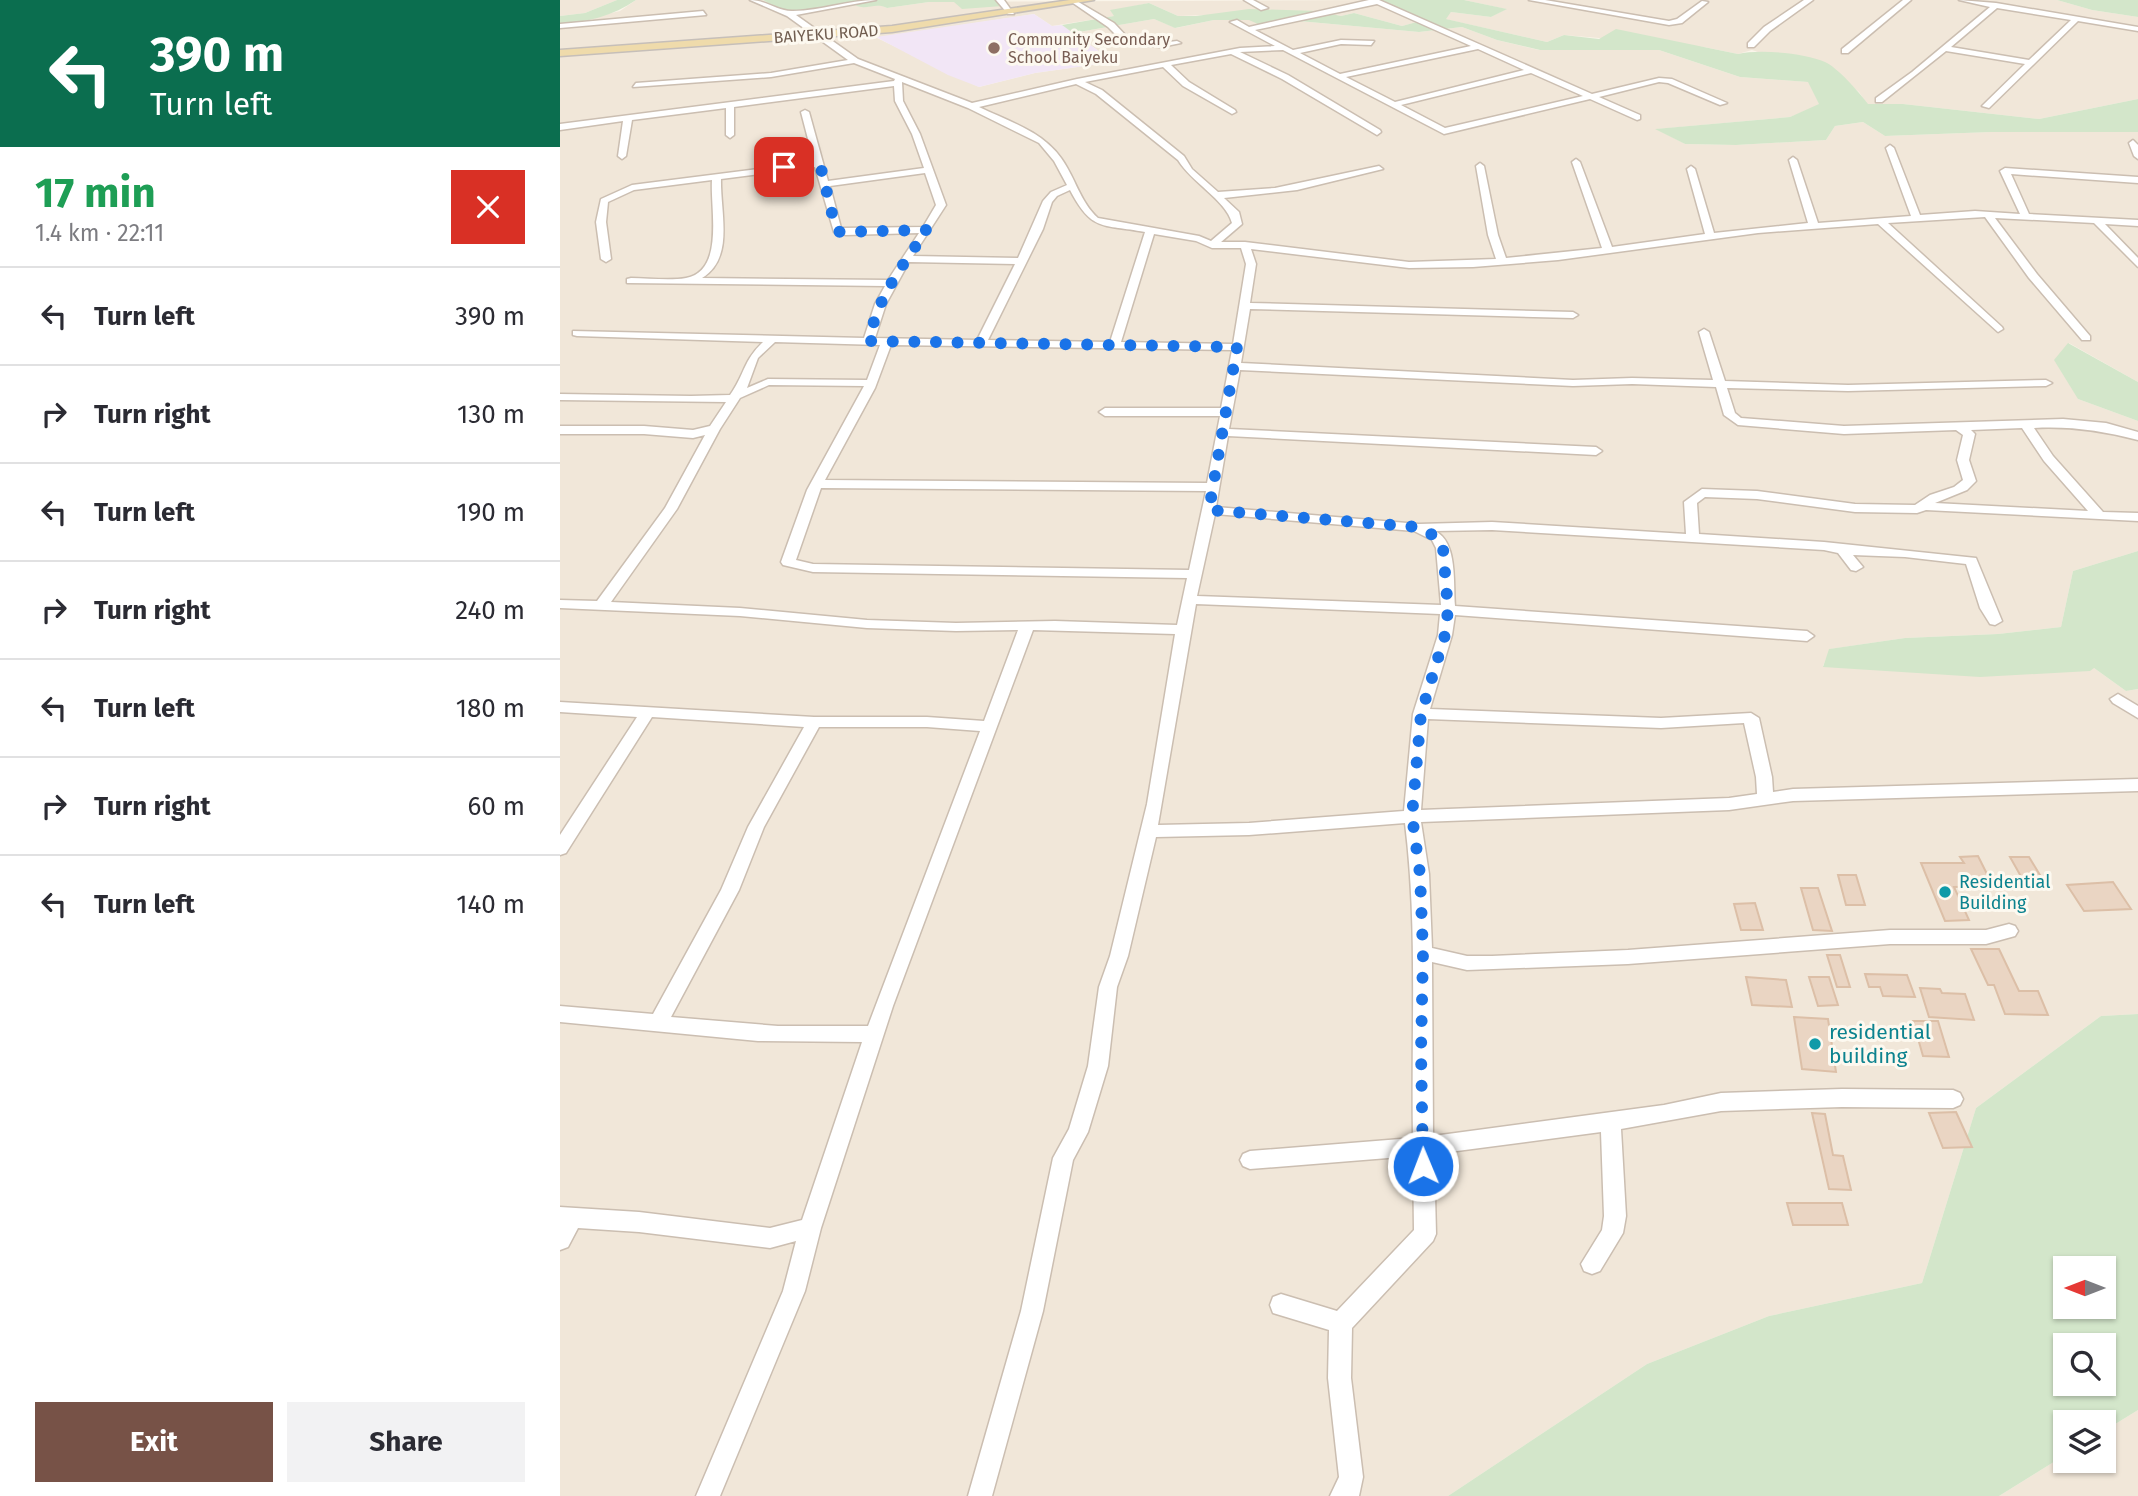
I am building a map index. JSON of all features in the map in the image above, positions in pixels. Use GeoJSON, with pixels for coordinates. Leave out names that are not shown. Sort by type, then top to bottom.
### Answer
{"type":"FeatureCollection","features":[{"type":"Feature","properties":{"kind":"main road","name":"BAIYEKU ROAD"},"geometry":{"type":"LineString","coordinates":[[560,53],[917,26],[1089,0]]}},
{"type":"Feature","properties":{"kind":"street"},"geometry":{"type":"LineString","coordinates":[[754,0],[790,14],[855,61],[898,84]]}},
{"type":"Feature","properties":{"kind":"street"},"geometry":{"type":"LineString","coordinates":[[790,14],[872,0]]}},
{"type":"Feature","properties":{"kind":"street"},"geometry":{"type":"LineString","coordinates":[[1000,0],[1011,12]]}},
{"type":"Feature","properties":{"kind":"street"},"geometry":{"type":"LineString","coordinates":[[1251,1],[1268,0]]}},
{"type":"Feature","properties":{"kind":"street"},"geometry":{"type":"LineString","coordinates":[[1533,0],[1672,23],[1704,2],[1689,0]]}},
{"type":"Feature","properties":{"kind":"street"},"geometry":{"type":"LineString","coordinates":[[1751,45],[1809,0]]}},
{"type":"Feature","properties":{"kind":"street"},"geometry":{"type":"LineString","coordinates":[[1845,51],[1907,0]]}},
{"type":"Feature","properties":{"kind":"street"},"geometry":{"type":"LineString","coordinates":[[1963,0],[2138,29]]}},
{"type":"Feature","properties":{"kind":"street"},"geometry":{"type":"LineString","coordinates":[[1251,1],[1264,8]]}},
{"type":"Feature","properties":{"kind":"street"},"geometry":{"type":"LineString","coordinates":[[1249,29],[1375,1],[1474,46],[1593,94],[1637,117]]}},
{"type":"Feature","properties":{"kind":"street"},"geometry":{"type":"LineString","coordinates":[[1075,2],[1111,25],[1128,42],[1166,45],[1177,43]]}},
{"type":"Feature","properties":{"kind":"street"},"geometry":{"type":"LineString","coordinates":[[1879,100],[1946,49],[1996,5]]}},
{"type":"Feature","properties":{"kind":"street"},"geometry":{"type":"LineString","coordinates":[[560,26],[638,15],[703,13]]}},
{"type":"Feature","properties":{"kind":"street"},"geometry":{"type":"LineString","coordinates":[[1986,106],[2076,19]]}},
{"type":"Feature","properties":{"kind":"street"},"geometry":{"type":"LineString","coordinates":[[1234,22],[1440,130],[1451,131],[1647,81],[1664,80],[1723,103]]}},
{"type":"Feature","properties":{"kind":"street"},"geometry":{"type":"LineString","coordinates":[[1294,52],[1341,42],[1371,43]]}},
{"type":"Feature","properties":{"kind":"street"},"geometry":{"type":"LineString","coordinates":[[1341,76],[1474,46]]}},
{"type":"Feature","properties":{"kind":"street"},"geometry":{"type":"LineString","coordinates":[[971,106],[1077,81],[1233,52],[1283,48]]}},
{"type":"Feature","properties":{"kind":"street"},"geometry":{"type":"LineString","coordinates":[[1946,49],[2030,63]]}},
{"type":"Feature","properties":{"kind":"street"},"geometry":{"type":"LineString","coordinates":[[1233,52],[1285,77],[1377,132]]}},
{"type":"Feature","properties":{"kind":"street"},"geometry":{"type":"LineString","coordinates":[[636,85],[771,75],[855,61]]}},
{"type":"Feature","properties":{"kind":"street"},"geometry":{"type":"LineString","coordinates":[[1166,65],[1186,84],[1232,113]]}},
{"type":"Feature","properties":{"kind":"street"},"geometry":{"type":"LineString","coordinates":[[1393,105],[1534,70]]}},
{"type":"Feature","properties":{"kind":"street"},"geometry":{"type":"LineString","coordinates":[[1077,81],[1099,92],[1181,158],[1189,171],[1235,216],[1237,224],[1212,245]]}},
{"type":"Feature","properties":{"kind":"street"},"geometry":{"type":"LineString","coordinates":[[869,341],[873,319],[891,283],[941,205],[899,101],[898,84]]}},
{"type":"Feature","properties":{"kind":"street"},"geometry":{"type":"LineString","coordinates":[[560,127],[898,84],[912,85],[971,106],[1042,141],[1050,148],[1086,212],[1095,219],[1199,239],[1212,245],[1245,245],[1409,265],[1502,261],[1710,236],[1987,214],[2138,223]]}},
{"type":"Feature","properties":{"kind":"street"},"geometry":{"type":"LineString","coordinates":[[730,106],[730,135]]}},
{"type":"Feature","properties":{"kind":"street"},"geometry":{"type":"LineString","coordinates":[[805,112],[836,230],[927,230]]}},
{"type":"Feature","properties":{"kind":"street"},"geometry":{"type":"LineString","coordinates":[[622,156],[628,119]]}},
{"type":"Feature","properties":{"kind":"street"},"geometry":{"type":"LineString","coordinates":[[2133,143],[2138,156]]}},
{"type":"Feature","properties":{"kind":"street"},"geometry":{"type":"LineString","coordinates":[[1890,148],[1917,219]]}},
{"type":"Feature","properties":{"kind":"street"},"geometry":{"type":"LineString","coordinates":[[1793,160],[1814,226]]}},
{"type":"Feature","properties":{"kind":"street"},"geometry":{"type":"LineString","coordinates":[[1576,162],[1608,250]]}},
{"type":"Feature","properties":{"kind":"street"},"geometry":{"type":"LineString","coordinates":[[607,259],[601,213],[608,198],[632,188],[820,164]]}},
{"type":"Feature","properties":{"kind":"street"},"geometry":{"type":"LineString","coordinates":[[1480,166],[1493,235],[1502,261]]}},
{"type":"Feature","properties":{"kind":"street"},"geometry":{"type":"LineString","coordinates":[[1215,195],[1234,196],[1329,181],[1379,169]]}},
{"type":"Feature","properties":{"kind":"street"},"geometry":{"type":"LineString","coordinates":[[1691,169],[1710,236]]}},
{"type":"Feature","properties":{"kind":"street"},"geometry":{"type":"LineString","coordinates":[[826,184],[929,170]]}},
{"type":"Feature","properties":{"kind":"street"},"geometry":{"type":"LineString","coordinates":[[2025,215],[2004,171],[2138,180]]}},
{"type":"Feature","properties":{"kind":"street"},"geometry":{"type":"LineString","coordinates":[[707,277],[715,260],[719,231],[714,198],[717,178]]}},
{"type":"Feature","properties":{"kind":"street"},"geometry":{"type":"LineString","coordinates":[[981,342],[1023,261],[1048,201],[1054,194],[1072,187]]}},
{"type":"Feature","properties":{"kind":"street"},"geometry":{"type":"LineString","coordinates":[[1223,203],[1234,196]]}},
{"type":"Feature","properties":{"kind":"street"},"geometry":{"type":"LineString","coordinates":[[1987,214],[2086,338]]}},
{"type":"Feature","properties":{"kind":"street"},"geometry":{"type":"LineString","coordinates":[[1199,239],[1235,216]]}},
{"type":"Feature","properties":{"kind":"street"},"geometry":{"type":"LineString","coordinates":[[2096,220],[2138,264]]}},
{"type":"Feature","properties":{"kind":"street"},"geometry":{"type":"LineString","coordinates":[[1881,222],[1998,329]]}},
{"type":"Feature","properties":{"kind":"street"},"geometry":{"type":"LineString","coordinates":[[1115,343],[1150,231]]}},
{"type":"Feature","properties":{"kind":"street"},"geometry":{"type":"LineString","coordinates":[[980,1496],[1032,1311],[1063,1158],[1078,1132],[1098,1066],[1108,987],[1119,956],[1155,804],[1251,264],[1245,245]]}},
{"type":"Feature","properties":{"kind":"street"},"geometry":{"type":"LineString","coordinates":[[907,259],[1023,261]]}},
{"type":"Feature","properties":{"kind":"street"},"geometry":{"type":"LineString","coordinates":[[631,281],[690,280],[707,277],[891,283]]}},
{"type":"Feature","properties":{"kind":"street"},"geometry":{"type":"LineString","coordinates":[[1244,306],[1573,315]]}},
{"type":"Feature","properties":{"kind":"street"},"geometry":{"type":"LineString","coordinates":[[1704,332],[1731,415],[1738,421],[1844,430],[2088,425],[2138,436]]}},
{"type":"Feature","properties":{"kind":"street"},"geometry":{"type":"LineString","coordinates":[[577,333],[1237,347]]}},
{"type":"Feature","properties":{"kind":"street"},"geometry":{"type":"LineString","coordinates":[[603,605],[671,509],[714,429],[744,381],[753,356],[772,338]]}},
{"type":"Feature","properties":{"kind":"street"},"geometry":{"type":"LineString","coordinates":[[887,341],[870,383],[816,484],[788,562],[813,568],[1195,574]]}},
{"type":"Feature","properties":{"kind":"street"},"geometry":{"type":"LineString","coordinates":[[1234,366],[1573,383],[1632,381],[1925,388],[2046,383]]}},
{"type":"Feature","properties":{"kind":"street"},"geometry":{"type":"LineString","coordinates":[[560,397],[691,400],[735,397],[768,382],[870,383]]}},
{"type":"Feature","properties":{"kind":"street"},"geometry":{"type":"LineString","coordinates":[[1105,412],[1225,412]]}},
{"type":"Feature","properties":{"kind":"street"},"geometry":{"type":"LineString","coordinates":[[2027,426],[2048,458],[2099,516]]}},
{"type":"Feature","properties":{"kind":"street"},"geometry":{"type":"LineString","coordinates":[[1926,506],[1933,497],[1959,490],[1970,481],[1963,460],[1969,434],[1960,427]]}},
{"type":"Feature","properties":{"kind":"street"},"geometry":{"type":"LineString","coordinates":[[560,430],[693,433],[714,429]]}},
{"type":"Feature","properties":{"kind":"street"},"geometry":{"type":"LineString","coordinates":[[1222,432],[1596,451]]}},
{"type":"Feature","properties":{"kind":"street"},"geometry":{"type":"LineString","coordinates":[[816,484],[1213,487]]}},
{"type":"Feature","properties":{"kind":"street"},"geometry":{"type":"LineString","coordinates":[[1693,538],[1690,502],[1702,493],[1757,495],[1855,508],[1917,509],[1926,506],[2138,517]]}},
{"type":"Feature","properties":{"kind":"street"},"geometry":{"type":"LineString","coordinates":[[1209,510],[1417,527],[1492,526],[1693,538],[1905,553],[1971,561],[1981,583],[1987,611],[1995,621]]}},
{"type":"Feature","properties":{"kind":"street"},"geometry":{"type":"LineString","coordinates":[[1342,1496],[1349,1490],[1351,1477],[1337,1339],[1341,1323],[1426,1234],[1423,953],[1420,874],[1412,816],[1421,714],[1445,635],[1448,610],[1443,548],[1437,537],[1417,527]]}},
{"type":"Feature","properties":{"kind":"street"},"geometry":{"type":"LineString","coordinates":[[1843,550],[1856,567]]}},
{"type":"Feature","properties":{"kind":"street"},"geometry":{"type":"LineString","coordinates":[[1190,600],[1448,610],[1807,636]]}},
{"type":"Feature","properties":{"kind":"street"},"geometry":{"type":"LineString","coordinates":[[560,604],[740,612],[867,624],[1184,630]]}},
{"type":"Feature","properties":{"kind":"street"},"geometry":{"type":"LineString","coordinates":[[708,1496],[794,1291],[810,1228],[875,1034],[987,726],[1027,625]]}},
{"type":"Feature","properties":{"kind":"street"},"geometry":{"type":"LineString","coordinates":[[2118,699],[2138,713]]}},
{"type":"Feature","properties":{"kind":"street"},"geometry":{"type":"LineString","coordinates":[[560,707],[814,722],[987,726]]}},
{"type":"Feature","properties":{"kind":"street"},"geometry":{"type":"LineString","coordinates":[[560,849],[648,711]]}},
{"type":"Feature","properties":{"kind":"street"},"geometry":{"type":"LineString","coordinates":[[1421,714],[1661,723],[1751,718],[1765,799]]}},
{"type":"Feature","properties":{"kind":"street"},"geometry":{"type":"LineString","coordinates":[[658,1023],[730,890],[756,827],[814,722]]}},
{"type":"Feature","properties":{"kind":"street"},"geometry":{"type":"LineString","coordinates":[[1147,831],[1249,829],[1412,816],[1716,804],[1793,795],[2138,785]]}},
{"type":"Feature","properties":{"kind":"street"},"geometry":{"type":"LineString","coordinates":[[1423,953],[1466,963],[1492,963],[1628,957],[1890,937],[1986,937],[2009,931]]}},
{"type":"Feature","properties":{"kind":"street"},"geometry":{"type":"LineString","coordinates":[[560,1014],[722,1030],[875,1034]]}},
{"type":"Feature","properties":{"kind":"street"},"geometry":{"type":"LineString","coordinates":[[1250,1160],[1459,1143],[1611,1122],[1721,1102],[1842,1098],[1953,1099]]}},
{"type":"Feature","properties":{"kind":"street"},"geometry":{"type":"LineString","coordinates":[[1592,1265],[1612,1233],[1615,1216],[1611,1122]]}},
{"type":"Feature","properties":{"kind":"street"},"geometry":{"type":"LineString","coordinates":[[560,1240],[566,1217],[639,1222],[770,1238],[810,1228]]}},
{"type":"Feature","properties":{"kind":"street"},"geometry":{"type":"LineString","coordinates":[[1281,1305],[1341,1323]]}},
{"type":"Feature","properties":{"kind":"shaded area"},"geometry":{"type":"Polygon","coordinates":[[[560,0],[617,0],[585,13],[560,16],[560,0]]]}},
{"type":"Feature","properties":{"kind":"shaded area"},"geometry":{"type":"Polygon","coordinates":[[[636,0],[763,0],[789,14],[855,5],[881,5],[887,8],[929,2],[1380,0],[1425,20],[1402,26],[1354,13],[1341,16],[1318,11],[1178,16],[1149,3],[1111,11],[1115,16],[1052,26],[1034,14],[877,38],[979,87],[1035,73],[1106,63],[1110,59],[1073,33],[1154,19],[1176,28],[1214,20],[1288,20],[1419,32],[1462,27],[1497,40],[1539,50],[1659,50],[1740,77],[1809,82],[1820,105],[1790,117],[1657,129],[1685,144],[1736,145],[1826,140],[1835,126],[1863,122],[1885,136],[1991,132],[2138,132],[2138,382],[2069,343],[2078,399],[2138,421],[2138,551],[2073,571],[2061,627],[1998,634],[1905,638],[1830,649],[1823,666],[2094,668],[2126,691],[2138,689],[2138,1014],[2101,1016],[1976,1108],[1922,1283],[1769,1316],[1647,1364],[1448,1496],[560,1496],[560,24],[589,22],[598,16],[620,11],[636,0]]]}},
{"type":"Feature","properties":{"kind":"shaded area"},"geometry":{"type":"Polygon","coordinates":[[[1464,0],[2057,0],[2092,10],[2138,17],[2138,99],[2039,119],[1903,104],[1867,104],[1859,92],[1845,81],[1752,50],[1738,54],[1704,47],[1564,35],[1547,42],[1445,19],[1451,12],[1491,17],[1506,9],[1464,0]]]}},
{"type":"Feature","properties":{"kind":"shaded area","name":"Community Secondary School Baiyeku"},"geometry":{"type":"Polygon","coordinates":[[[1034,14],[1052,26],[1062,25],[1110,59],[1106,63],[1035,73],[979,87],[948,75],[876,37],[1034,14]]]}},
{"type":"Feature","properties":{"kind":"shaded area"},"geometry":{"type":"Polygon","coordinates":[[[2138,1410],[2138,1496],[1999,1496],[2053,1462],[2053,1473],[2116,1473],[2116,1424],[2138,1410]]]}},
{"type":"Feature","properties":{"kind":"green space"},"geometry":{"type":"Polygon","coordinates":[[[617,0],[636,0],[600,17],[560,24],[560,16],[585,13],[617,0]]]}},
{"type":"Feature","properties":{"kind":"green space"},"geometry":{"type":"Polygon","coordinates":[[[763,0],[998,0],[1003,6],[962,9],[954,2],[929,2],[887,8],[855,5],[789,14],[763,0]]]}},
{"type":"Feature","properties":{"kind":"green space"},"geometry":{"type":"Polygon","coordinates":[[[1380,0],[1464,0],[1507,9],[1491,17],[1451,12],[1446,19],[1547,42],[1564,35],[1599,39],[1616,29],[1738,54],[1769,52],[1806,56],[1836,69],[1868,104],[1903,104],[2039,119],[2138,99],[2138,132],[1991,132],[1885,136],[1863,122],[1835,126],[1826,140],[1736,145],[1685,144],[1655,129],[1790,117],[1819,104],[1808,82],[1740,77],[1659,50],[1540,50],[1497,40],[1462,27],[1419,32],[1288,20],[1258,24],[1249,20],[1214,20],[1175,28],[1154,19],[1073,33],[1062,25],[1114,16],[1110,10],[1149,3],[1178,16],[1249,9],[1318,11],[1341,16],[1354,13],[1402,26],[1424,20],[1380,0]]]}},
{"type":"Feature","properties":{"kind":"green space"},"geometry":{"type":"Polygon","coordinates":[[[2057,0],[2138,0],[2138,17],[2092,10],[2057,0]]]}},
{"type":"Feature","properties":{"kind":"green space"},"geometry":{"type":"Polygon","coordinates":[[[2068,343],[2138,382],[2138,421],[2078,399],[2054,360],[2068,343]]]}},
{"type":"Feature","properties":{"kind":"green space"},"geometry":{"type":"Polygon","coordinates":[[[2138,551],[2138,689],[2126,691],[2094,668],[2090,671],[1980,677],[1823,667],[1829,649],[1905,638],[1998,634],[2061,627],[2073,571],[2138,551]]]}},
{"type":"Feature","properties":{"kind":"green space"},"geometry":{"type":"Polygon","coordinates":[[[2138,1014],[2138,1410],[2116,1424],[2116,1410],[2053,1410],[2053,1462],[1999,1496],[1448,1496],[1647,1364],[1769,1316],[1922,1283],[1976,1108],[2101,1016],[2138,1014]]]}},
{"type":"Feature","properties":{"kind":"building"},"geometry":{"type":"Polygon","coordinates":[[[1978,856],[1993,886],[1954,887],[1969,920],[1945,921],[1921,863],[1964,863],[1960,857],[1978,856]]]}},
{"type":"Feature","properties":{"kind":"building","name":"Residential Building"},"geometry":{"type":"Polygon","coordinates":[[[2010,857],[2029,857],[2043,880],[2023,880],[2010,857]]]}},
{"type":"Feature","properties":{"kind":"building"},"geometry":{"type":"Polygon","coordinates":[[[1838,875],[1856,875],[1865,905],[1846,905],[1838,875]]]}},
{"type":"Feature","properties":{"kind":"building","name":"Residential Building"},"geometry":{"type":"Polygon","coordinates":[[[2113,882],[2131,909],[2084,911],[2067,885],[2113,882]]]}},
{"type":"Feature","properties":{"kind":"building"},"geometry":{"type":"Polygon","coordinates":[[[1801,888],[1818,888],[1832,931],[1813,930],[1801,888]]]}},
{"type":"Feature","properties":{"kind":"building"},"geometry":{"type":"Polygon","coordinates":[[[1755,903],[1763,930],[1741,930],[1734,904],[1755,903]]]}},
{"type":"Feature","properties":{"kind":"building"},"geometry":{"type":"Polygon","coordinates":[[[1971,949],[1999,949],[2019,991],[2038,991],[2048,1015],[2005,1014],[1994,985],[1988,985],[1971,949]]]}},
{"type":"Feature","properties":{"kind":"building"},"geometry":{"type":"Polygon","coordinates":[[[1827,955],[1840,955],[1850,987],[1837,987],[1827,955]]]}},
{"type":"Feature","properties":{"kind":"building","name":"Residential Building"},"geometry":{"type":"Polygon","coordinates":[[[1865,974],[1907,975],[1915,997],[1883,996],[1880,987],[1869,987],[1865,974]]]}},
{"type":"Feature","properties":{"kind":"building","name":"Residential Building"},"geometry":{"type":"Polygon","coordinates":[[[1746,977],[1786,980],[1792,1007],[1752,1005],[1746,977]]]}},
{"type":"Feature","properties":{"kind":"building","name":"Residential Building"},"geometry":{"type":"Polygon","coordinates":[[[1809,977],[1829,977],[1838,1005],[1818,1006],[1809,977]]]}},
{"type":"Feature","properties":{"kind":"building"},"geometry":{"type":"Polygon","coordinates":[[[1920,988],[1965,994],[1974,1020],[1929,1017],[1920,988]]]}},
{"type":"Feature","properties":{"kind":"building","name":"residential building"},"geometry":{"type":"Polygon","coordinates":[[[1794,1017],[1828,1019],[1836,1072],[1802,1069],[1794,1017]]]}},
{"type":"Feature","properties":{"kind":"building","name":"Residential Building"},"geometry":{"type":"Polygon","coordinates":[[[1913,1021],[1938,1021],[1949,1057],[1923,1056],[1913,1021]]]}},
{"type":"Feature","properties":{"kind":"building","name":"Residential Building"},"geometry":{"type":"Polygon","coordinates":[[[1956,1112],[1972,1147],[1943,1148],[1929,1113],[1956,1112]]]}},
{"type":"Feature","properties":{"kind":"building"},"geometry":{"type":"Polygon","coordinates":[[[1812,1113],[1825,1114],[1833,1155],[1843,1156],[1851,1190],[1829,1189],[1812,1113]]]}},
{"type":"Feature","properties":{"kind":"building"},"geometry":{"type":"Polygon","coordinates":[[[1787,1203],[1842,1203],[1848,1225],[1793,1225],[1787,1203]]]}},
{"type":"Feature","properties":{"kind":"place","name":"Community Secondary School Baiyeku"},"geometry":{"type":"Point","coordinates":[994,48]}},
{"type":"Feature","properties":{"kind":"place","name":"Residential Building"},"geometry":{"type":"Point","coordinates":[1945,892]}},
{"type":"Feature","properties":{"kind":"place","name":"residential building"},"geometry":{"type":"Point","coordinates":[1815,1044]}},
{"type":"Feature","properties":{"kind":"route"},"geometry":{"type":"LineString","coordinates":[[784,167],[820,164],[836,230],[840,232],[927,230],[883,295],[873,319],[869,341],[1237,347],[1209,510],[1375,522],[1417,527],[1437,537],[1443,548],[1448,610],[1445,635],[1421,714],[1412,816],[1420,874],[1423,953],[1423,1166]]}}]}
